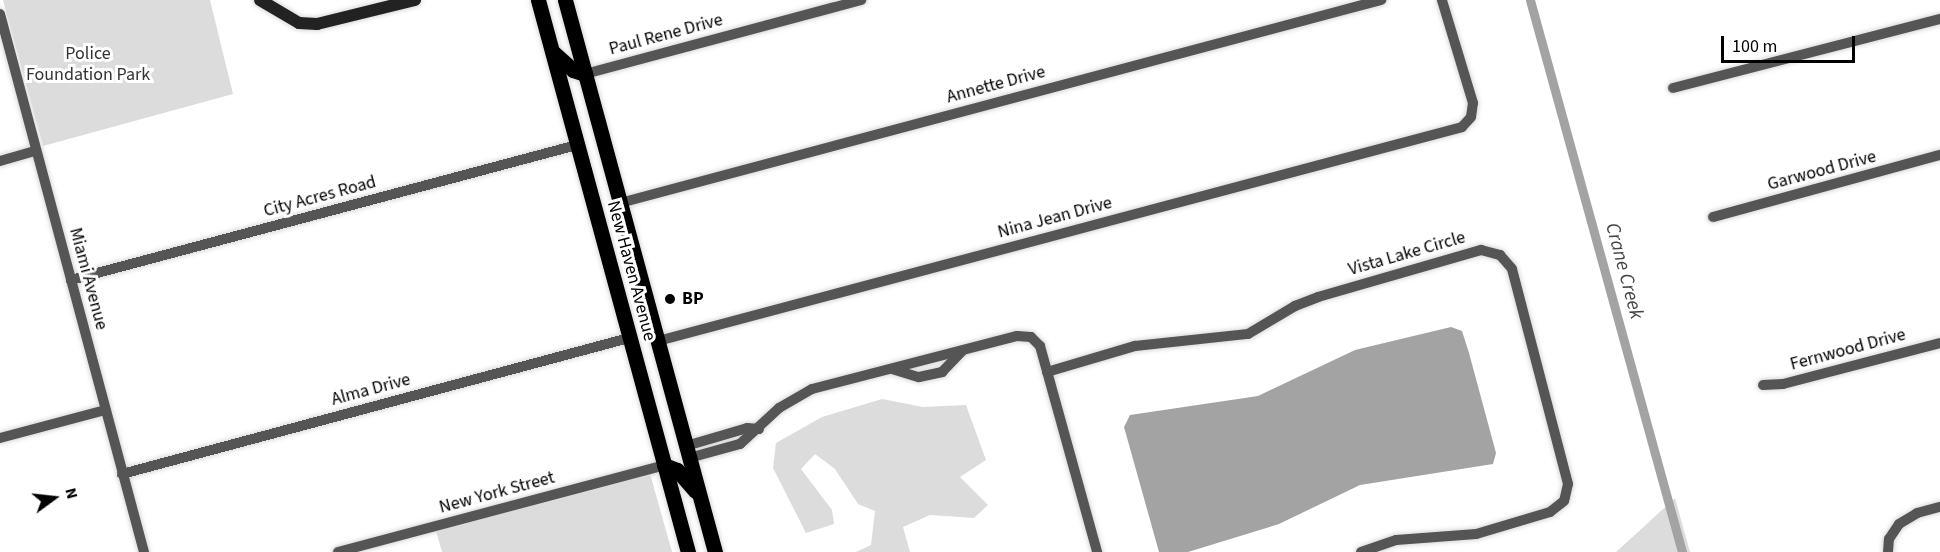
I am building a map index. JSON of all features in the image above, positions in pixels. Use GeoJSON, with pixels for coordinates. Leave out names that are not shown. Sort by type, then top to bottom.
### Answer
{"type":"FeatureCollection","features":[{"type":"Feature","properties":{"kind":"main road","name":"New Haven Avenue"},"geometry":{"type":"LineString","coordinates":[[538,0],[688,552]]}},
{"type":"Feature","properties":{"kind":"main road","name":"New Haven Avenue"},"geometry":{"type":"LineString","coordinates":[[565,0],[714,552]]}},
{"type":"Feature","properties":{"kind":"main road"},"geometry":{"type":"LineString","coordinates":[[551,50],[573,70],[585,74]]}},
{"type":"Feature","properties":{"kind":"main road"},"geometry":{"type":"LineString","coordinates":[[577,145],[599,158],[612,174]]}},
{"type":"Feature","properties":{"kind":"main road"},"geometry":{"type":"LineString","coordinates":[[629,338],[658,341]]}},
{"type":"Feature","properties":{"kind":"main road"},"geometry":{"type":"LineString","coordinates":[[655,431],[673,454],[687,452]]}},
{"type":"Feature","properties":{"kind":"main road"},"geometry":{"type":"LineString","coordinates":[[664,465],[685,477],[699,496]]}},
{"type":"Feature","properties":{"kind":"street"},"geometry":{"type":"LineString","coordinates":[[260,0],[299,23],[317,24],[415,0]]}},
{"type":"Feature","properties":{"kind":"street","name":"Paul Rene Drive"},"geometry":{"type":"LineString","coordinates":[[585,74],[861,0]]}},
{"type":"Feature","properties":{"kind":"street","name":"Annette Drive"},"geometry":{"type":"LineString","coordinates":[[620,203],[1382,0]]}},
{"type":"Feature","properties":{"kind":"street","name":"Nina Jean Drive"},"geometry":{"type":"LineString","coordinates":[[658,341],[1462,127],[1471,117],[1473,103],[1442,0]]}},
{"type":"Feature","properties":{"kind":"street","name":"Miami Avenue"},"geometry":{"type":"LineString","coordinates":[[0,14],[144,552]]}},
{"type":"Feature","properties":{"kind":"street"},"geometry":{"type":"LineString","coordinates":[[1673,88],[1940,19]]}},
{"type":"Feature","properties":{"kind":"street","name":"City Acres Road"},"geometry":{"type":"LineString","coordinates":[[71,280],[577,145]]}},
{"type":"Feature","properties":{"kind":"street"},"geometry":{"type":"LineString","coordinates":[[0,161],[36,151]]}},
{"type":"Feature","properties":{"kind":"street","name":"Garwood Drive"},"geometry":{"type":"LineString","coordinates":[[1713,217],[1940,155]]}},
{"type":"Feature","properties":{"kind":"street","name":"Vista Lake Circle"},"geometry":{"type":"LineString","coordinates":[[1047,372],[1135,346],[1248,334],[1295,306],[1318,297],[1481,250],[1500,255],[1512,269],[1518,291],[1568,484],[1564,501],[1550,513],[1476,534],[1396,540],[1361,552]]}},
{"type":"Feature","properties":{"kind":"street"},"geometry":{"type":"LineString","coordinates":[[687,452],[740,444],[759,429],[779,408],[812,389],[1017,336],[1031,337],[1040,346],[1097,552]]}},
{"type":"Feature","properties":{"kind":"street","name":"Alma Drive"},"geometry":{"type":"LineString","coordinates":[[122,474],[629,338]]}},
{"type":"Feature","properties":{"kind":"street","name":"Fernwood Drive"},"geometry":{"type":"LineString","coordinates":[[1763,385],[1783,384],[1940,343]]}},
{"type":"Feature","properties":{"kind":"street"},"geometry":{"type":"LineString","coordinates":[[892,369],[918,377],[942,372],[963,351]]}},
{"type":"Feature","properties":{"kind":"street"},"geometry":{"type":"LineString","coordinates":[[926,359],[930,374]]}},
{"type":"Feature","properties":{"kind":"street"},"geometry":{"type":"LineString","coordinates":[[0,438],[105,410]]}},
{"type":"Feature","properties":{"kind":"street","name":"New York Street"},"geometry":{"type":"LineString","coordinates":[[338,552],[664,465]]}},
{"type":"Feature","properties":{"kind":"street"},"geometry":{"type":"LineString","coordinates":[[1888,552],[1889,539],[1899,524],[1917,513],[1940,507]]}},
{"type":"Feature","properties":{"kind":"green space","name":"Police Foundation Park"},"geometry":{"type":"Polygon","coordinates":[[[3,0],[210,0],[233,94],[43,146],[3,0]]]}},
{"type":"Feature","properties":{"kind":"green space"},"geometry":{"type":"Polygon","coordinates":[[[882,399],[923,407],[966,405],[986,460],[960,477],[988,505],[974,518],[930,515],[903,527],[910,552],[856,552],[871,545],[875,511],[858,504],[835,469],[815,454],[801,469],[832,510],[834,524],[806,533],[773,468],[776,443],[822,417],[882,399]]]}},
{"type":"Feature","properties":{"kind":"green space"},"geometry":{"type":"Polygon","coordinates":[[[649,470],[672,552],[442,552],[435,527],[649,470]]]}},
{"type":"Feature","properties":{"kind":"green space"},"geometry":{"type":"Polygon","coordinates":[[[1675,498],[1690,552],[1616,552],[1637,533],[1675,498]]]}},
{"type":"Feature","properties":{"kind":"shaded area"},"geometry":{"type":"Polygon","coordinates":[[[1451,327],[1462,331],[1469,353],[1496,453],[1493,464],[1360,485],[1279,524],[1188,552],[1159,552],[1124,427],[1130,415],[1258,396],[1355,350],[1451,327]]]}},
{"type":"Feature","properties":{"kind":"waterway","name":"Crane Creek"},"geometry":{"type":"LineString","coordinates":[[1530,0],[1682,552]]}},
{"type":"Feature","properties":{"kind":"place","name":"BP"},"geometry":{"type":"Point","coordinates":[670,299]}}]}
